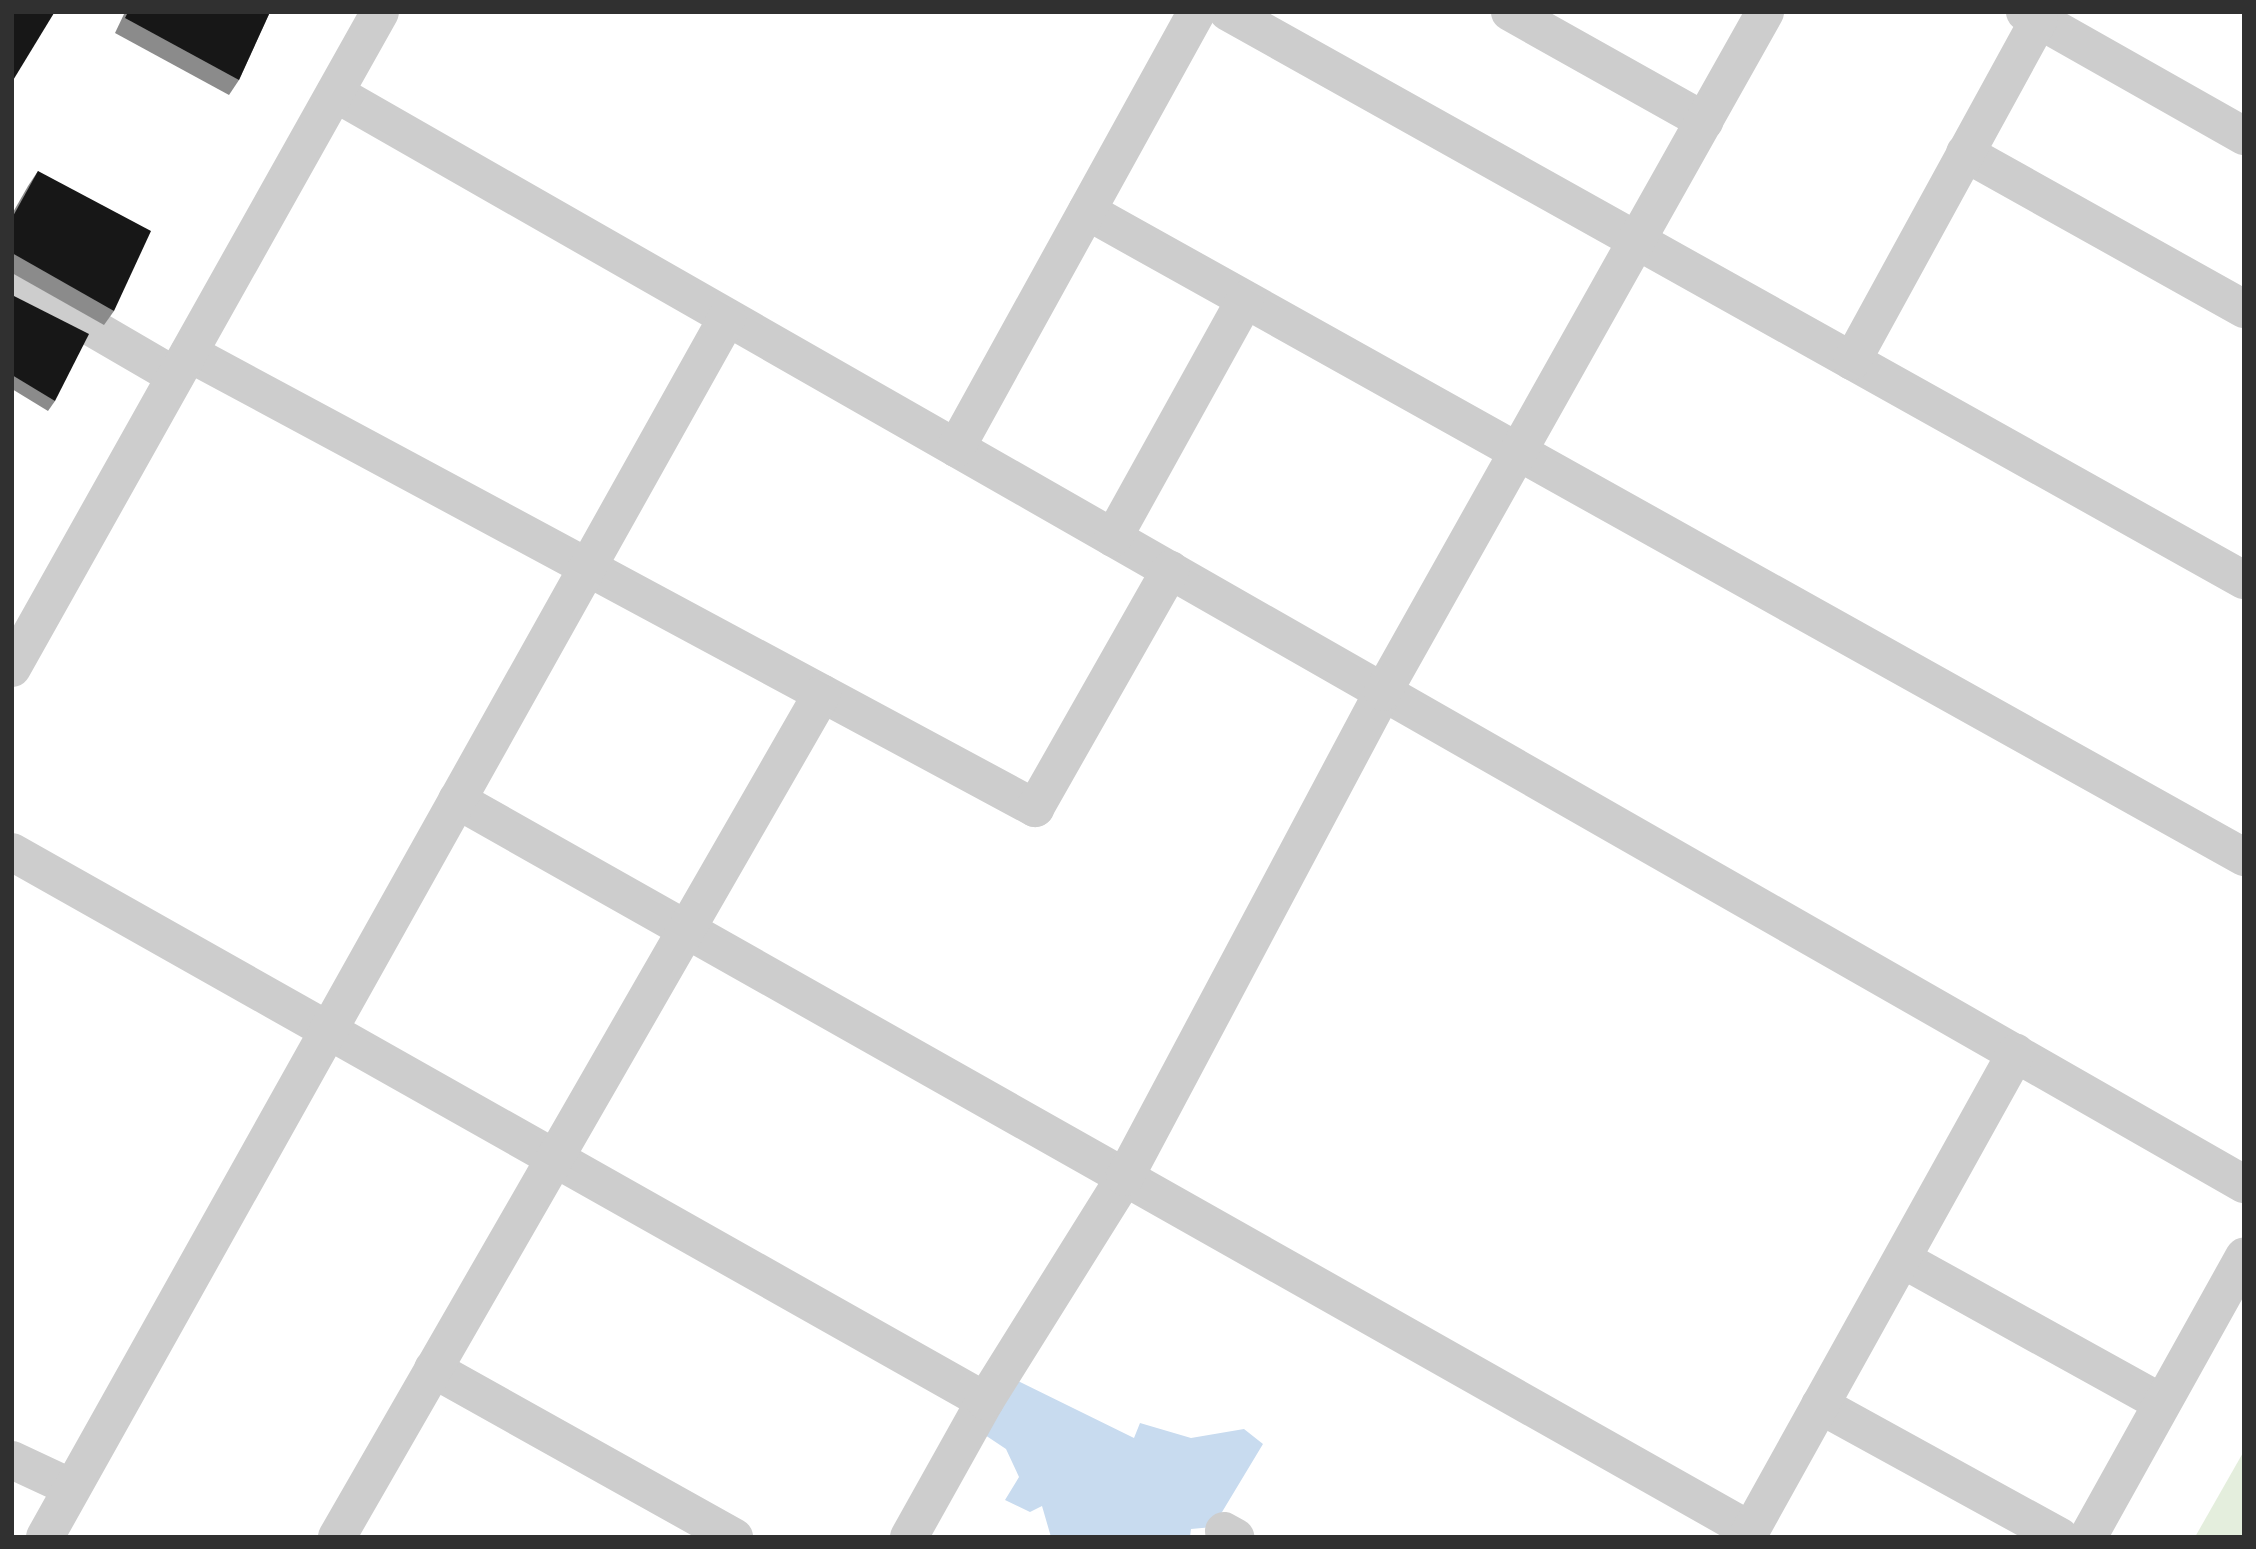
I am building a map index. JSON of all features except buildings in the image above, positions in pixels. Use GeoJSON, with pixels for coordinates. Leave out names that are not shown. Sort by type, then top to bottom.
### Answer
{"type":"FeatureCollection","features":[{"type":"Feature","properties":{"kind":"street"},"geometry":{"type":"LineString","coordinates":[[12,668],[380,12]]}},
{"type":"Feature","properties":{"kind":"street"},"geometry":{"type":"LineString","coordinates":[[956,448],[1197,12]]}},
{"type":"Feature","properties":{"kind":"street"},"geometry":{"type":"LineString","coordinates":[[1228,12],[2244,580]]}},
{"type":"Feature","properties":{"kind":"street"},"geometry":{"type":"LineString","coordinates":[[1510,12],[1704,121]]}},
{"type":"Feature","properties":{"kind":"street"},"geometry":{"type":"LineString","coordinates":[[909,1537],[985,1401],[1125,1177],[1383,692],[1765,12]]}},
{"type":"Feature","properties":{"kind":"street"},"geometry":{"type":"LineString","coordinates":[[1852,361],[1965,153],[2032,16],[2244,136]]}},
{"type":"Feature","properties":{"kind":"street"},"geometry":{"type":"LineString","coordinates":[[335,93],[2244,1184]]}},
{"type":"Feature","properties":{"kind":"street"},"geometry":{"type":"LineString","coordinates":[[1965,153],[2244,309]]}},
{"type":"Feature","properties":{"kind":"street"},"geometry":{"type":"LineString","coordinates":[[1087,211],[2244,857]]}},
{"type":"Feature","properties":{"kind":"street"},"geometry":{"type":"LineString","coordinates":[[12,281],[587,567],[1035,808],[1170,570]]}},
{"type":"Feature","properties":{"kind":"street"},"geometry":{"type":"LineString","coordinates":[[1114,538],[1245,300]]}},
{"type":"Feature","properties":{"kind":"street"},"geometry":{"type":"LineString","coordinates":[[45,1537],[727,318]]}},
{"type":"Feature","properties":{"kind":"street"},"geometry":{"type":"LineString","coordinates":[[337,1537],[822,694]]}},
{"type":"Feature","properties":{"kind":"street"},"geometry":{"type":"LineString","coordinates":[[457,800],[1125,1177],[1749,1534],[2016,1053]]}},
{"type":"Feature","properties":{"kind":"street"},"geometry":{"type":"LineString","coordinates":[[12,852],[985,1401]]}},
{"type":"Feature","properties":{"kind":"street"},"geometry":{"type":"LineString","coordinates":[[2088,1537],[2244,1257]]}},
{"type":"Feature","properties":{"kind":"street"},"geometry":{"type":"LineString","coordinates":[[1902,1259],[2162,1403]]}},
{"type":"Feature","properties":{"kind":"street"},"geometry":{"type":"LineString","coordinates":[[433,1369],[734,1537]]}},
{"type":"Feature","properties":{"kind":"street"},"geometry":{"type":"LineString","coordinates":[[1821,1405],[2060,1537]]}},
{"type":"Feature","properties":{"kind":"street"},"geometry":{"type":"LineString","coordinates":[[12,1460],[72,1488]]}},
{"type":"Feature","properties":{"kind":"green space"},"geometry":{"type":"Polygon","coordinates":[[[2244,1451],[2244,1537],[2195,1537],[2244,1451]]]}},
{"type":"Feature","properties":{"kind":"water"},"geometry":{"type":"Polygon","coordinates":[[[1010,1377],[1134,1438],[1140,1423],[1191,1438],[1244,1429],[1263,1444],[1213,1527],[1191,1529],[1190,1537],[1051,1537],[1042,1506],[1030,1512],[1005,1500],[1019,1477],[1006,1449],[985,1435],[1010,1377]]]}}]}
